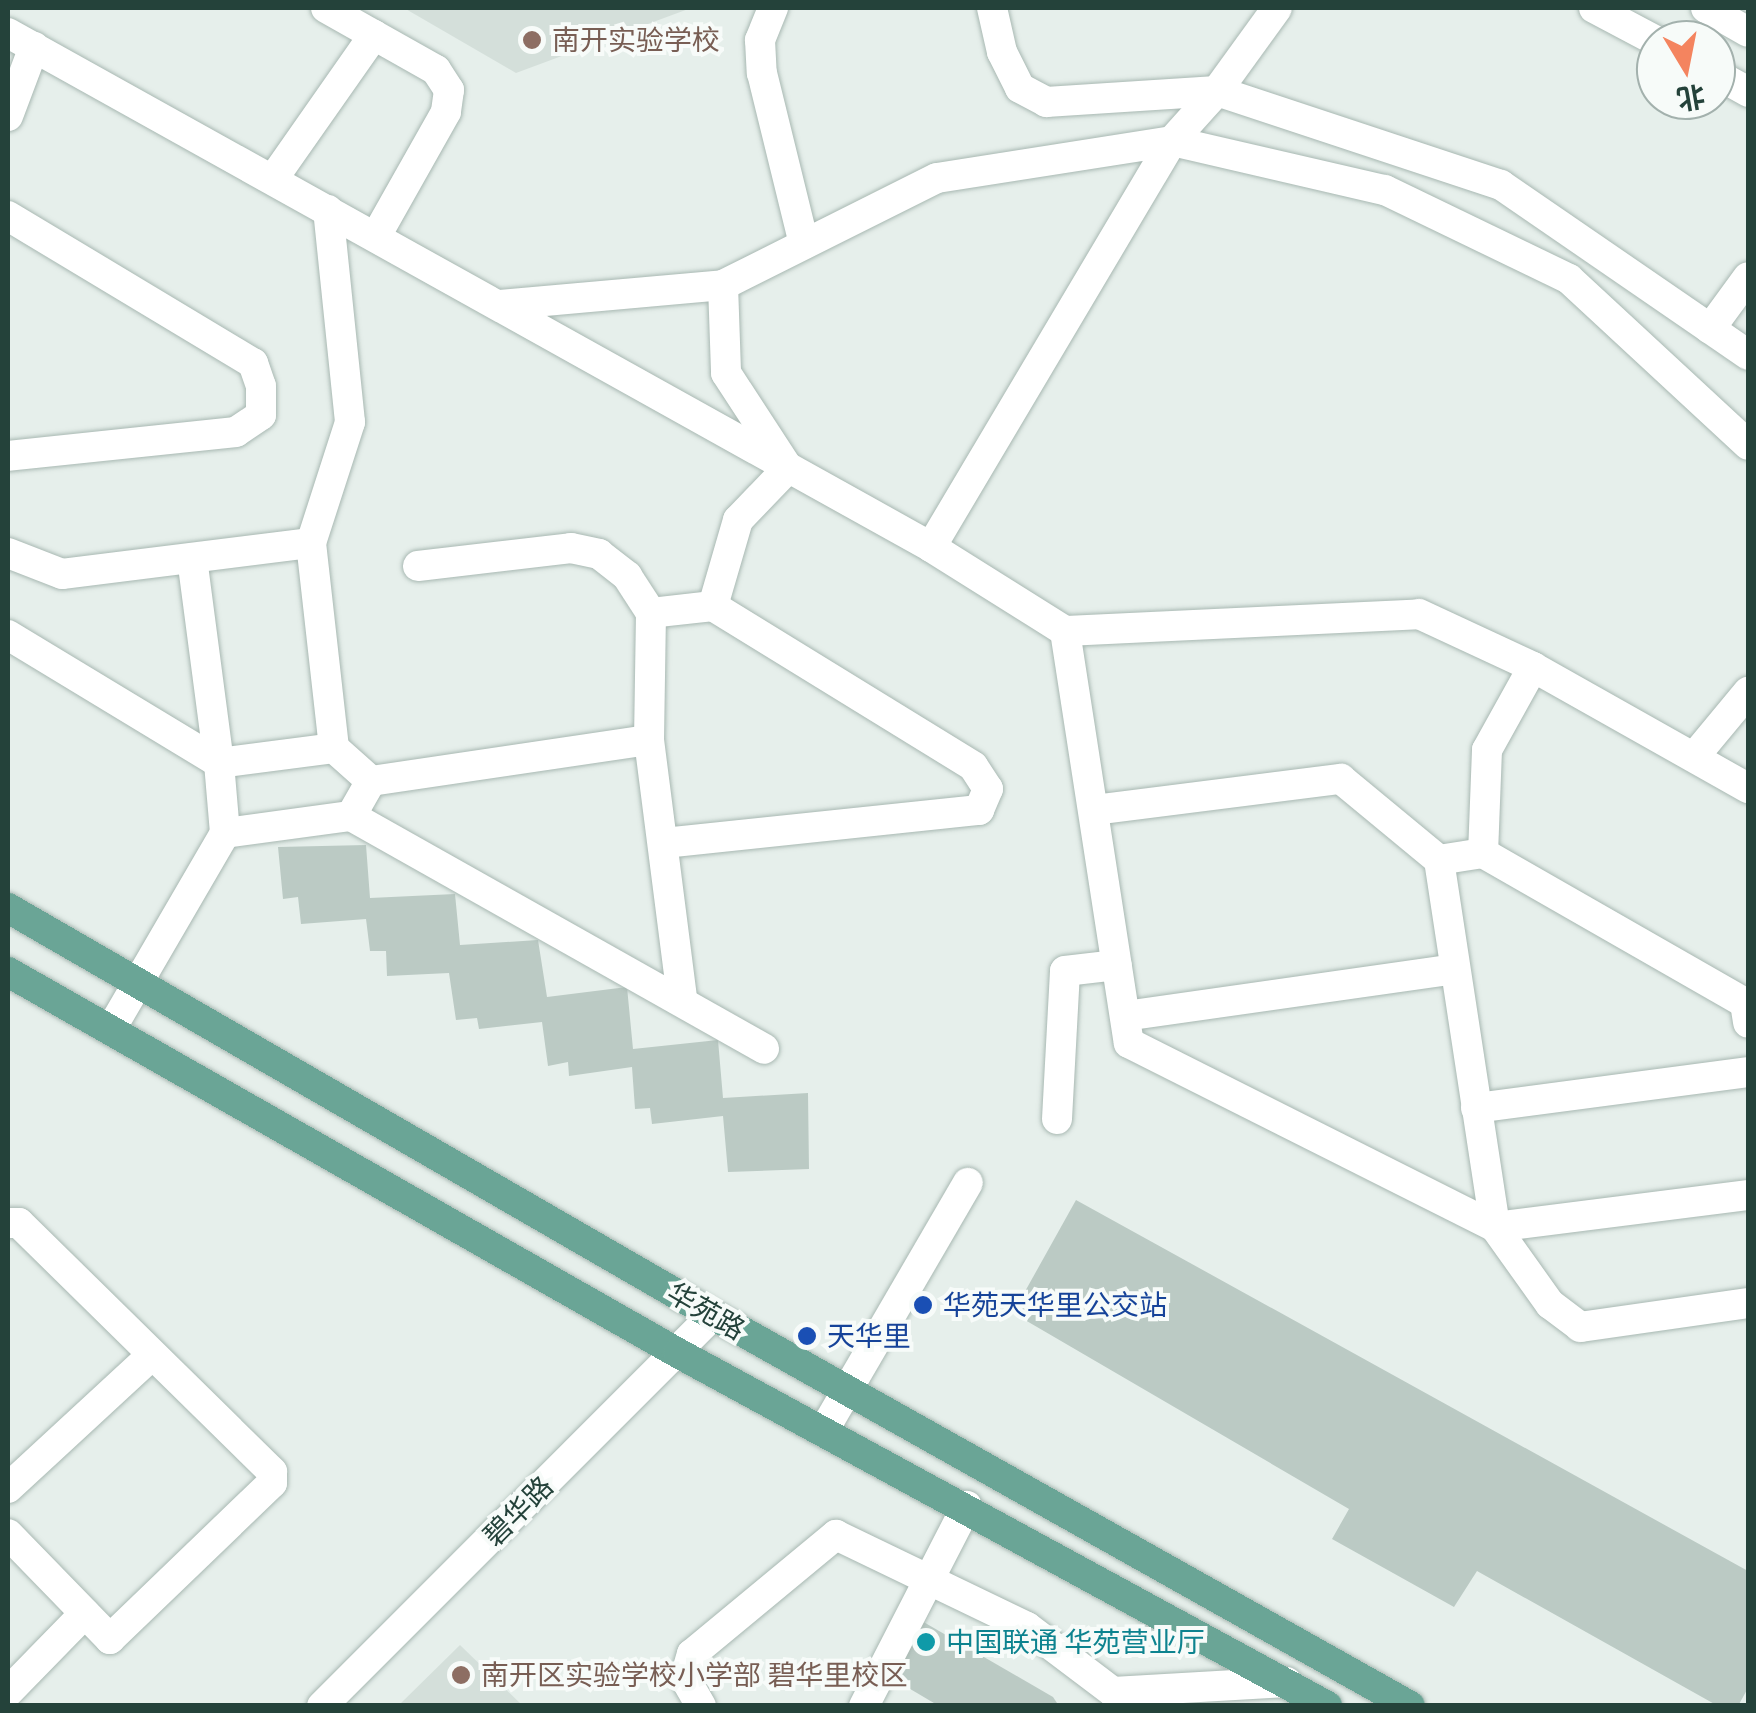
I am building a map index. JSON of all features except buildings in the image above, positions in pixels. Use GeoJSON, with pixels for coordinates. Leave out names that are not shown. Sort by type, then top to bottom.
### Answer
{"type":"FeatureCollection","features":[{"type":"Feature","properties":{"kind":"main road","name":"华苑路"},"geometry":{"type":"LineString","coordinates":[[8,908],[713,1315],[1310,1650]]}},
{"type":"Feature","properties":{"kind":"main road","name":"华苑路"},"geometry":{"type":"LineString","coordinates":[[8,972],[678,1353],[967,1506],[1306,1695],[1404,1702]]}},
{"type":"Feature","properties":{"kind":"street"},"geometry":{"type":"LineString","coordinates":[[326,8],[436,70],[449,90],[446,112],[376,236]]}},
{"type":"Feature","properties":{"kind":"street"},"geometry":{"type":"LineString","coordinates":[[773,8],[760,40],[762,73],[804,244]]}},
{"type":"Feature","properties":{"kind":"street"},"geometry":{"type":"LineString","coordinates":[[992,8],[1002,52],[1020,88],[1046,102],[1217,91],[1501,185],[1748,355]]}},
{"type":"Feature","properties":{"kind":"street"},"geometry":{"type":"LineString","coordinates":[[931,546],[1172,141],[1217,91],[1277,8]]}},
{"type":"Feature","properties":{"kind":"street"},"geometry":{"type":"LineString","coordinates":[[1594,8],[1636,31]]}},
{"type":"Feature","properties":{"kind":"street"},"geometry":{"type":"LineString","coordinates":[[1706,8],[1748,32]]}},
{"type":"Feature","properties":{"kind":"street"},"geometry":{"type":"LineString","coordinates":[[273,180],[374,35]]}},
{"type":"Feature","properties":{"kind":"street"},"geometry":{"type":"LineString","coordinates":[[8,116],[21,40],[931,546],[1065,630],[1419,614],[1533,666],[1748,788]]}},
{"type":"Feature","properties":{"kind":"street"},"geometry":{"type":"LineString","coordinates":[[500,306],[723,285],[936,178],[1172,141],[1384,190],[1569,278],[1748,445]]}},
{"type":"Feature","properties":{"kind":"street"},"geometry":{"type":"LineString","coordinates":[[328,210],[350,422],[311,543],[334,748],[371,780],[649,740]]}},
{"type":"Feature","properties":{"kind":"street"},"geometry":{"type":"LineString","coordinates":[[8,216],[254,364],[261,386],[260,415],[236,432],[8,456]]}},
{"type":"Feature","properties":{"kind":"street"},"geometry":{"type":"LineString","coordinates":[[1710,329],[1748,277]]}},
{"type":"Feature","properties":{"kind":"street"},"geometry":{"type":"LineString","coordinates":[[723,285],[726,374],[788,468]]}},
{"type":"Feature","properties":{"kind":"street"},"geometry":{"type":"LineString","coordinates":[[713,606],[738,520],[788,468]]}},
{"type":"Feature","properties":{"kind":"street"},"geometry":{"type":"LineString","coordinates":[[8,553],[62,574],[311,543]]}},
{"type":"Feature","properties":{"kind":"street"},"geometry":{"type":"LineString","coordinates":[[418,566],[571,548],[599,554],[628,576],[651,613],[649,740],[682,999]]}},
{"type":"Feature","properties":{"kind":"street"},"geometry":{"type":"LineString","coordinates":[[110,1029],[225,832],[220,763],[192,558]]}},
{"type":"Feature","properties":{"kind":"street"},"geometry":{"type":"LineString","coordinates":[[651,613],[713,606],[973,766],[988,789],[979,810],[664,844]]}},
{"type":"Feature","properties":{"kind":"street"},"geometry":{"type":"LineString","coordinates":[[1065,630],[1129,1044],[1495,1227],[1748,1195]]}},
{"type":"Feature","properties":{"kind":"street"},"geometry":{"type":"LineString","coordinates":[[8,635],[220,763],[334,748]]}},
{"type":"Feature","properties":{"kind":"street"},"geometry":{"type":"LineString","coordinates":[[1483,853],[1487,750],[1533,666]]}},
{"type":"Feature","properties":{"kind":"street"},"geometry":{"type":"LineString","coordinates":[[1694,757],[1748,692]]}},
{"type":"Feature","properties":{"kind":"street"},"geometry":{"type":"LineString","coordinates":[[351,816],[371,780]]}},
{"type":"Feature","properties":{"kind":"street"},"geometry":{"type":"LineString","coordinates":[[1094,810],[1340,780],[1439,860],[1495,1227],[1550,1304],[1580,1327],[1748,1302]]}},
{"type":"Feature","properties":{"kind":"street"},"geometry":{"type":"LineString","coordinates":[[225,832],[351,816],[682,999],[764,1049]]}},
{"type":"Feature","properties":{"kind":"street"},"geometry":{"type":"LineString","coordinates":[[1439,860],[1483,853],[1745,1003],[1748,1023]]}},
{"type":"Feature","properties":{"kind":"street"},"geometry":{"type":"LineString","coordinates":[[1057,1119],[1065,972],[1117,965]]}},
{"type":"Feature","properties":{"kind":"street"},"geometry":{"type":"LineString","coordinates":[[1125,1016],[1454,969]]}},
{"type":"Feature","properties":{"kind":"street"},"geometry":{"type":"LineString","coordinates":[[1476,1108],[1748,1072]]}},
{"type":"Feature","properties":{"kind":"street"},"geometry":{"type":"LineString","coordinates":[[824,1430],[968,1183]]}},
{"type":"Feature","properties":{"kind":"street"},"geometry":{"type":"LineString","coordinates":[[8,1223],[19,1223],[272,1472],[272,1483],[110,1638],[8,1534]]}},
{"type":"Feature","properties":{"kind":"street","name":"碧华路"},"geometry":{"type":"LineString","coordinates":[[322,1706],[713,1315]]}},
{"type":"Feature","properties":{"kind":"street"},"geometry":{"type":"LineString","coordinates":[[8,1488],[152,1355]]}},
{"type":"Feature","properties":{"kind":"street"},"geometry":{"type":"LineString","coordinates":[[864,1706],[967,1506]]}},
{"type":"Feature","properties":{"kind":"street"},"geometry":{"type":"LineString","coordinates":[[702,1706],[686,1678],[692,1654],[825,1540],[848,1538],[1027,1626],[1114,1699],[1306,1695],[1310,1650]]}},
{"type":"Feature","properties":{"kind":"street"},"geometry":{"type":"LineString","coordinates":[[8,1692],[85,1613]]}},
{"type":"Feature","properties":{"kind":"shaded area","name":"南开实验学校"},"geometry":{"type":"Polygon","coordinates":[[[404,8],[691,8],[516,73],[404,8]]]}},
{"type":"Feature","properties":{"kind":"shaded area","name":"南开区实验学校小学部 碧华里校区"},"geometry":{"type":"Polygon","coordinates":[[[460,1645],[522,1705],[399,1705],[460,1645]]]}},
{"type":"Feature","properties":{"kind":"place","name":"南开实验学校"},"geometry":{"type":"Point","coordinates":[532,40]}},
{"type":"Feature","properties":{"kind":"place","name":"华苑天华里公交站"},"geometry":{"type":"Point","coordinates":[923,1305]}},
{"type":"Feature","properties":{"kind":"place","name":"天华里"},"geometry":{"type":"Point","coordinates":[807,1336]}},
{"type":"Feature","properties":{"kind":"place","name":"中国联通 华苑营业厅"},"geometry":{"type":"Point","coordinates":[926,1642]}},
{"type":"Feature","properties":{"kind":"place","name":"南开区实验学校小学部 碧华里校区"},"geometry":{"type":"Point","coordinates":[461,1675]}}]}
